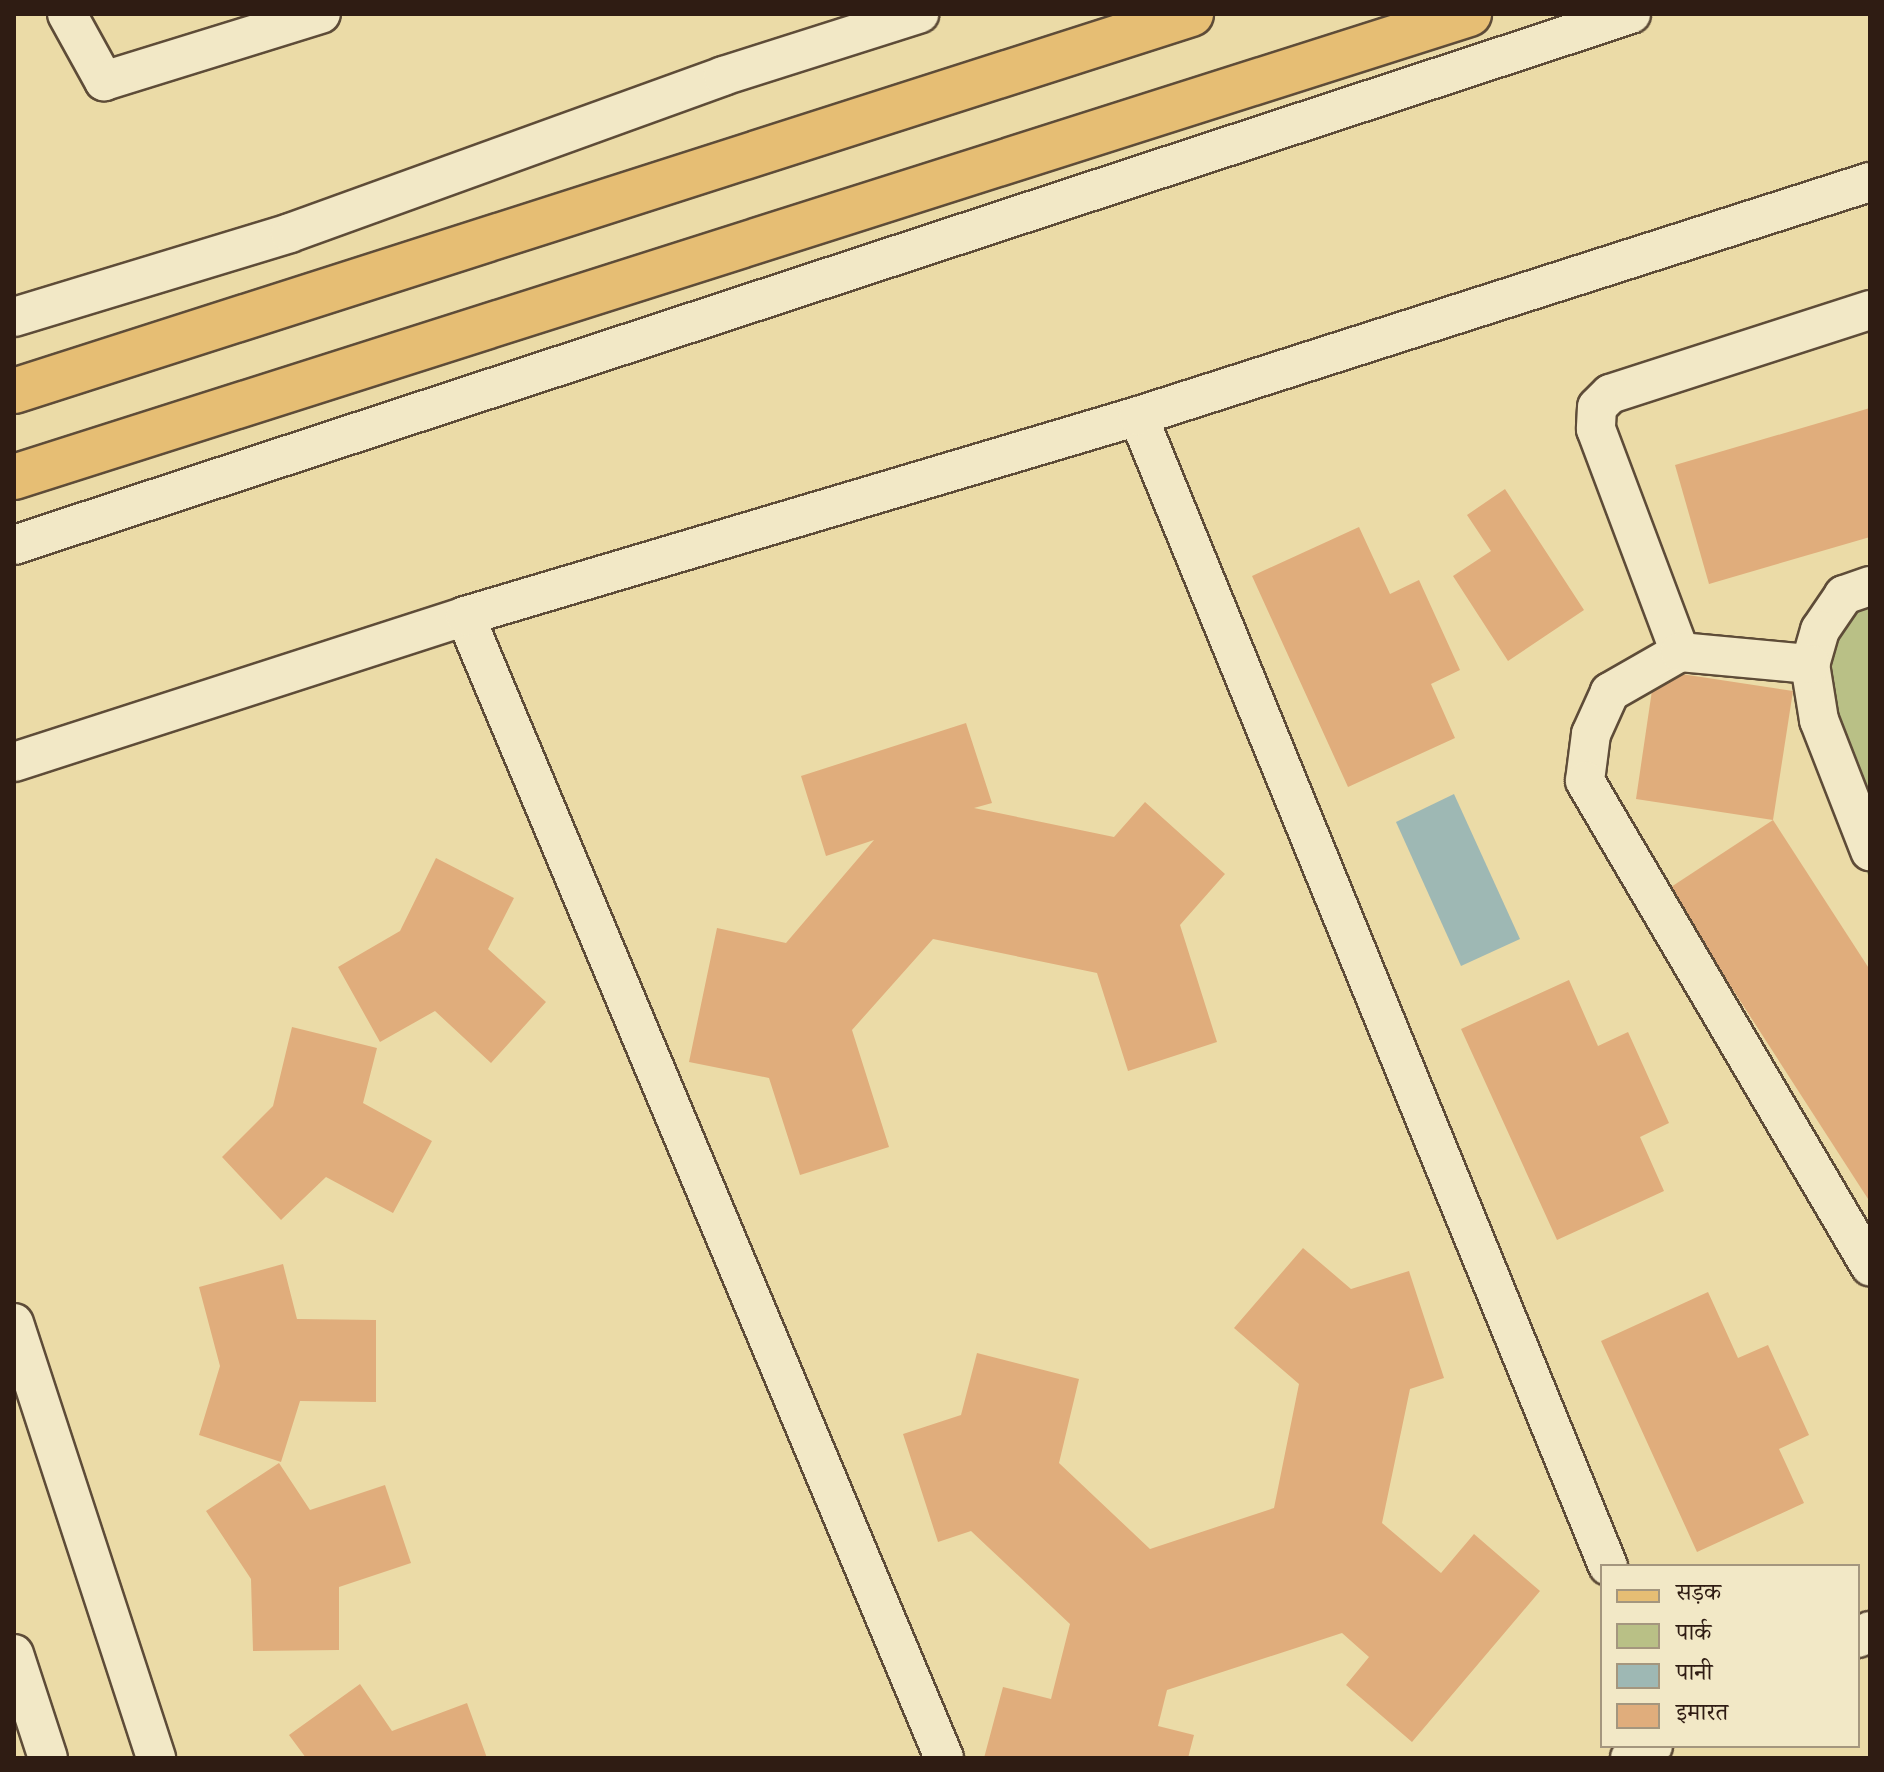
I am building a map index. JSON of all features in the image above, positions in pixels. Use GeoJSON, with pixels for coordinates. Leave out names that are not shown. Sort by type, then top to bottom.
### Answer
{"type":"FeatureCollection","features":[{"type":"Feature","properties":{"kind":"main road"},"geometry":{"type":"LineString","coordinates":[[14,391],[1191,14]]}},
{"type":"Feature","properties":{"kind":"main road"},"geometry":{"type":"LineString","coordinates":[[14,477],[1469,14]]}},
{"type":"Feature","properties":{"kind":"street"},"geometry":{"type":"LineString","coordinates":[[67,14],[104,81],[321,14]]}},
{"type":"Feature","properties":{"kind":"street"},"geometry":{"type":"LineString","coordinates":[[14,317],[290,233],[723,76],[919,14]]}},
{"type":"Feature","properties":{"kind":"street"},"geometry":{"type":"LineString","coordinates":[[14,545],[1631,14]]}},
{"type":"Feature","properties":{"kind":"street"},"geometry":{"type":"LineString","coordinates":[[14,762],[465,616],[1138,416],[1870,182]]}},
{"type":"Feature","properties":{"kind":"street"},"geometry":{"type":"LineString","coordinates":[[1680,652],[1596,429],[1597,407],[1610,394],[1870,310]]}},
{"type":"Feature","properties":{"kind":"street"},"geometry":{"type":"LineString","coordinates":[[1138,416],[1607,1564]]}},
{"type":"Feature","properties":{"kind":"street"},"geometry":{"type":"LineString","coordinates":[[1870,586],[1844,595],[1820,630],[1810,664],[1819,720],[1870,851]]}},
{"type":"Feature","properties":{"kind":"street"},"geometry":{"type":"LineString","coordinates":[[465,616],[944,1758]]}},
{"type":"Feature","properties":{"kind":"street"},"geometry":{"type":"LineString","coordinates":[[1810,664],[1680,652],[1610,692],[1591,734],[1585,781],[1870,1266]]}},
{"type":"Feature","properties":{"kind":"street"},"geometry":{"type":"LineString","coordinates":[[14,1323],[156,1758]]}},
{"type":"Feature","properties":{"kind":"street"},"geometry":{"type":"LineString","coordinates":[[14,1654],[48,1758]]}},
{"type":"Feature","properties":{"kind":"street"},"geometry":{"type":"LineString","coordinates":[[1630,1758],[1649,1748]]}},
{"type":"Feature","properties":{"kind":"green space"},"geometry":{"type":"Polygon","coordinates":[[[1870,607],[1870,879],[1824,789],[1814,701],[1840,617],[1870,607]]]}},
{"type":"Feature","properties":{"kind":"water"},"geometry":{"type":"Polygon","coordinates":[[[1454,794],[1520,939],[1461,966],[1396,822],[1454,794]]]}},
{"type":"Feature","properties":{"kind":"building"},"geometry":{"type":"Polygon","coordinates":[[[1870,408],[1870,537],[1709,584],[1675,465],[1870,408]]]}},
{"type":"Feature","properties":{"kind":"building"},"geometry":{"type":"Polygon","coordinates":[[[1505,489],[1584,610],[1508,661],[1453,576],[1491,551],[1467,515],[1505,489]]]}},
{"type":"Feature","properties":{"kind":"building"},"geometry":{"type":"Polygon","coordinates":[[[1359,527],[1390,594],[1419,580],[1460,670],[1431,684],[1455,738],[1348,787],[1252,576],[1359,527]]]}},
{"type":"Feature","properties":{"kind":"building"},"geometry":{"type":"Polygon","coordinates":[[[1655,670],[1793,691],[1773,820],[1636,799],[1655,670]]]}},
{"type":"Feature","properties":{"kind":"building"},"geometry":{"type":"Polygon","coordinates":[[[966,723],[992,803],[974,808],[1114,837],[1145,802],[1225,874],[1180,925],[1217,1042],[1128,1071],[1097,973],[933,939],[852,1030],[889,1147],[800,1175],[769,1078],[689,1062],[717,928],[786,943],[874,840],[826,856],[801,776],[966,723]]]}},
{"type":"Feature","properties":{"kind":"building"},"geometry":{"type":"Polygon","coordinates":[[[1773,820],[1870,970],[1870,1202],[1668,889],[1773,820]]]}},
{"type":"Feature","properties":{"kind":"building"},"geometry":{"type":"Polygon","coordinates":[[[436,858],[514,898],[488,949],[546,1002],[491,1063],[435,1011],[380,1042],[338,967],[400,931],[436,858]]]}},
{"type":"Feature","properties":{"kind":"building"},"geometry":{"type":"Polygon","coordinates":[[[1569,980],[1598,1046],[1628,1032],[1669,1123],[1640,1137],[1664,1191],[1557,1240],[1461,1029],[1569,980]]]}},
{"type":"Feature","properties":{"kind":"building"},"geometry":{"type":"Polygon","coordinates":[[[292,1027],[377,1048],[363,1103],[432,1141],[393,1213],[326,1177],[281,1220],[222,1157],[273,1106],[292,1027]]]}},
{"type":"Feature","properties":{"kind":"building"},"geometry":{"type":"Polygon","coordinates":[[[1303,1248],[1351,1289],[1409,1271],[1444,1378],[1410,1389],[1382,1523],[1441,1573],[1474,1534],[1540,1591],[1412,1742],[1346,1685],[1369,1657],[1342,1633],[1167,1690],[1158,1726],[1194,1735],[1188,1758],[984,1758],[1003,1687],[1051,1699],[1070,1624],[971,1531],[938,1542],[903,1434],[961,1415],[977,1353],[1079,1379],[1059,1463],[1150,1549],[1274,1508],[1299,1384],[1234,1328],[1303,1248]]]}},
{"type":"Feature","properties":{"kind":"building"},"geometry":{"type":"Polygon","coordinates":[[[283,1264],[297,1319],[376,1320],[376,1402],[300,1401],[281,1462],[199,1435],[220,1366],[199,1287],[283,1264]]]}},
{"type":"Feature","properties":{"kind":"building"},"geometry":{"type":"Polygon","coordinates":[[[1708,1292],[1738,1358],[1768,1345],[1809,1435],[1779,1449],[1804,1503],[1697,1552],[1601,1341],[1708,1292]]]}},
{"type":"Feature","properties":{"kind":"building"},"geometry":{"type":"Polygon","coordinates":[[[279,1463],[310,1510],[385,1485],[411,1563],[339,1587],[339,1650],[253,1651],[251,1579],[206,1511],[279,1463]]]}},
{"type":"Feature","properties":{"kind":"building"},"geometry":{"type":"Polygon","coordinates":[[[360,1684],[392,1731],[467,1703],[487,1758],[306,1758],[289,1735],[360,1684]]]}}]}
